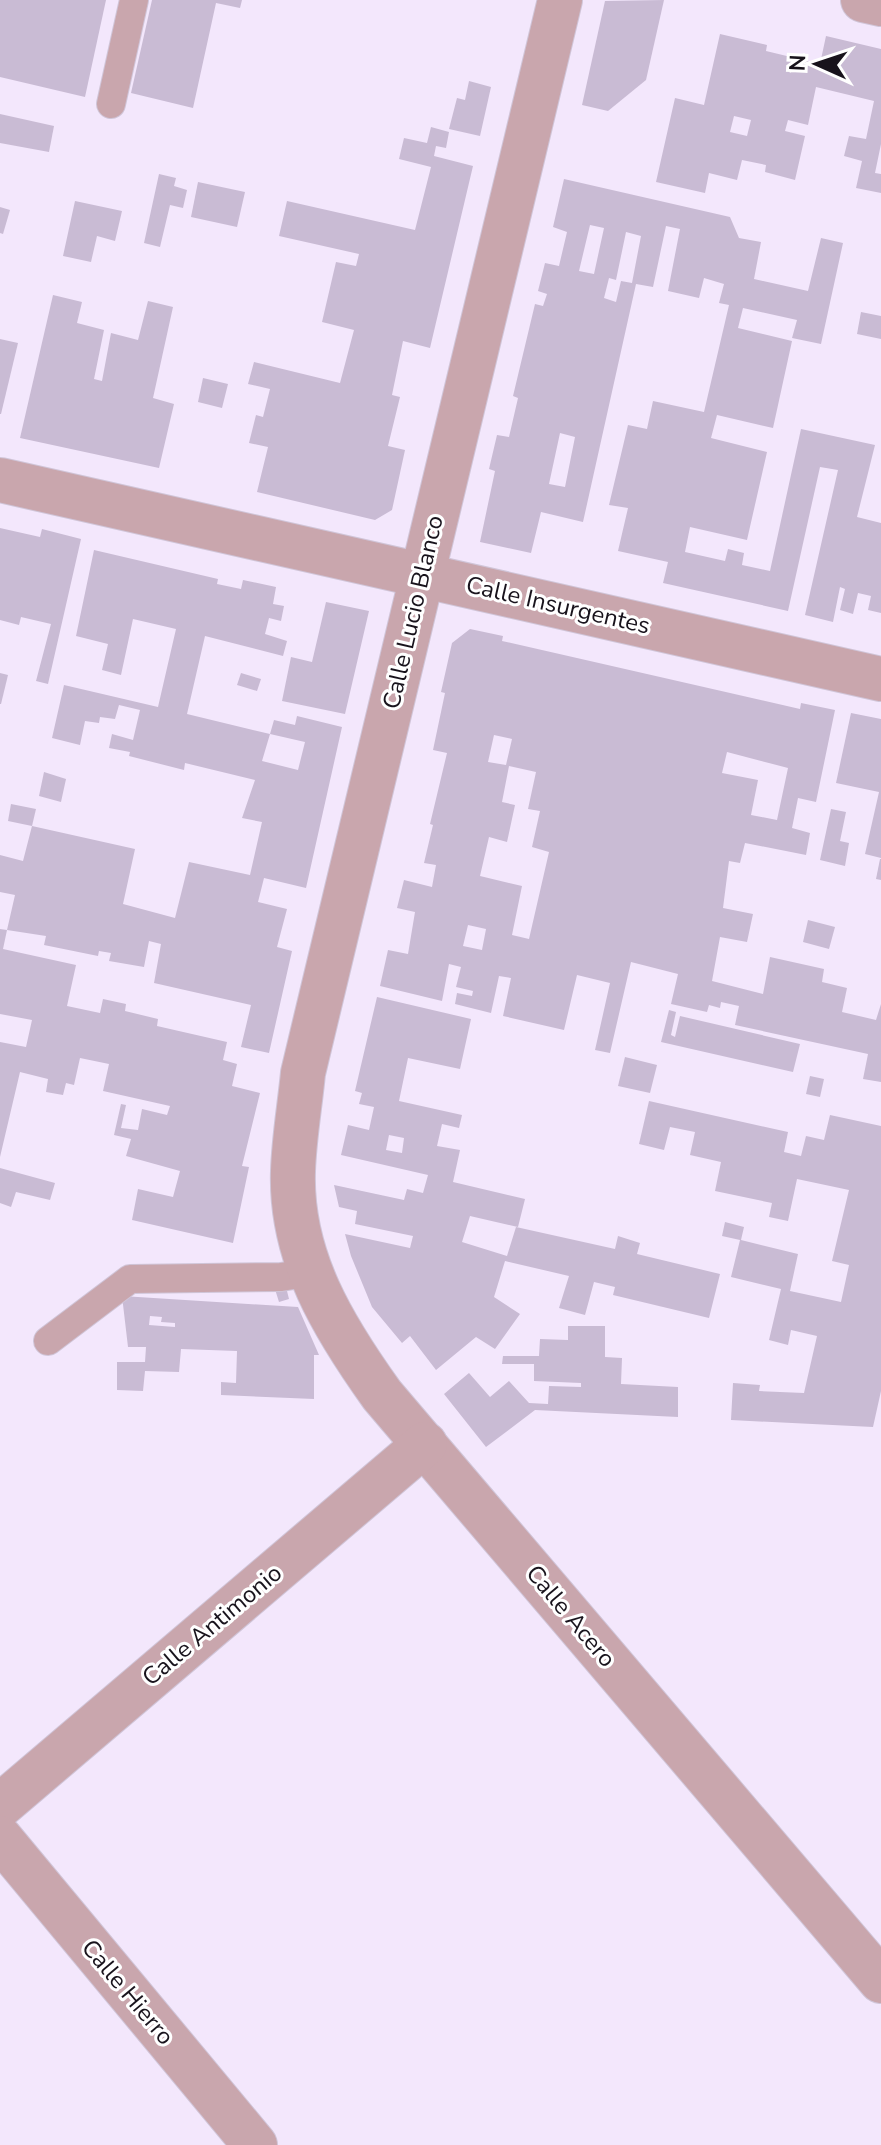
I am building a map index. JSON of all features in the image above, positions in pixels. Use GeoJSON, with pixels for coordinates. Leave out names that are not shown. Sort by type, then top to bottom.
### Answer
{"type":"FeatureCollection","features":[{"type":"Feature","properties":{"kind":"street","name":"Calle Lucio Blanco"},"geometry":{"type":"LineString","coordinates":[[298,1228],[293,1172],[303,1073],[560,0]]}},
{"type":"Feature","properties":{"kind":"street"},"geometry":{"type":"LineString","coordinates":[[863,0],[881,4]]}},
{"type":"Feature","properties":{"kind":"street","name":"Calle Insurgentes"},"geometry":{"type":"LineString","coordinates":[[0,480],[881,679]]}},
{"type":"Feature","properties":{"kind":"street","name":"Calle Acero"},"geometry":{"type":"LineString","coordinates":[[298,1228],[322,1301],[343,1340],[382,1395],[881,1981]]}},
{"type":"Feature","properties":{"kind":"street","name":"Calle Antimonio"},"geometry":{"type":"LineString","coordinates":[[0,1806],[425,1444]]}},
{"type":"Feature","properties":{"kind":"street","name":"Calle Hierro"},"geometry":{"type":"LineString","coordinates":[[0,1838],[255,2145]]}},
{"type":"Feature","properties":{"kind":"lane"},"geometry":{"type":"LineString","coordinates":[[111,104],[134,0]]}},
{"type":"Feature","properties":{"kind":"lane"},"geometry":{"type":"LineString","coordinates":[[48,1341],[130,1279],[281,1277],[312,1272]]}},
{"type":"Feature","properties":{"kind":"building"},"geometry":{"type":"Polygon","coordinates":[[[0,0],[106,0],[85,97],[0,77],[0,0]]]}},
{"type":"Feature","properties":{"kind":"building"},"geometry":{"type":"Polygon","coordinates":[[[152,0],[242,0],[240,8],[216,3],[193,108],[131,93],[152,0]]]}},
{"type":"Feature","properties":{"kind":"building"},"geometry":{"type":"Polygon","coordinates":[[[664,0],[646,80],[608,111],[582,105],[605,1],[664,0]]]}},
{"type":"Feature","properties":{"kind":"building"},"geometry":{"type":"Polygon","coordinates":[[[720,34],[767,45],[766,51],[820,64],[826,36],[881,49],[881,144],[875,173],[881,174],[881,193],[856,188],[862,161],[844,156],[849,136],[866,139],[874,101],[816,87],[808,125],[788,120],[785,131],[805,136],[795,180],[765,172],[766,165],[742,160],[737,180],[709,173],[705,193],[656,182],[675,98],[704,105],[720,34]],[[734,116],[730,132],[747,136],[751,120],[734,116]]]}},
{"type":"Feature","properties":{"kind":"building"},"geometry":{"type":"Polygon","coordinates":[[[469,81],[491,87],[480,136],[449,129],[457,98],[465,100],[469,81]]]}},
{"type":"Feature","properties":{"kind":"building"},"geometry":{"type":"Polygon","coordinates":[[[0,114],[54,126],[49,152],[0,143],[0,114]]]}},
{"type":"Feature","properties":{"kind":"building"},"geometry":{"type":"Polygon","coordinates":[[[431,127],[449,132],[446,148],[436,146],[434,156],[473,166],[430,348],[403,341],[392,395],[400,397],[388,446],[405,450],[392,510],[375,520],[257,492],[268,447],[249,443],[256,415],[263,417],[270,389],[248,384],[254,362],[340,383],[354,330],[322,322],[336,262],[356,266],[359,254],[279,236],[287,201],[415,230],[431,167],[399,159],[404,138],[427,143],[431,127]]]}},
{"type":"Feature","properties":{"kind":"building"},"geometry":{"type":"Polygon","coordinates":[[[159,174],[176,178],[174,186],[187,190],[183,208],[170,205],[160,247],[144,243],[159,174]]]}},
{"type":"Feature","properties":{"kind":"building"},"geometry":{"type":"Polygon","coordinates":[[[564,179],[730,217],[739,238],[761,242],[754,279],[808,291],[821,238],[843,243],[821,344],[792,338],[797,320],[743,308],[738,328],[792,341],[773,428],[717,415],[711,438],[767,452],[747,540],[690,527],[685,552],[725,561],[728,549],[744,553],[742,565],[770,571],[801,429],[875,445],[857,517],[881,523],[881,613],[868,610],[871,596],[858,593],[853,614],[840,610],[845,589],[840,587],[833,622],[805,615],[838,470],[820,467],[788,611],[663,583],[668,562],[618,551],[628,508],[609,505],[628,425],[647,429],[653,401],[704,412],[729,305],[719,303],[724,284],[704,278],[699,298],[668,291],[680,229],[666,226],[653,287],[636,284],[583,522],[541,512],[531,553],[480,542],[495,471],[489,469],[497,435],[509,437],[518,398],[513,396],[535,304],[543,306],[547,294],[538,291],[545,263],[559,266],[567,232],[553,227],[564,179]],[[590,225],[579,271],[594,274],[604,228],[590,225]],[[626,232],[616,280],[609,278],[604,298],[616,302],[621,281],[632,283],[641,236],[626,232]],[[560,433],[549,484],[565,487],[575,437],[560,433]]]}},
{"type":"Feature","properties":{"kind":"building"},"geometry":{"type":"Polygon","coordinates":[[[198,182],[245,192],[237,227],[191,217],[198,182]]]}},
{"type":"Feature","properties":{"kind":"building"},"geometry":{"type":"Polygon","coordinates":[[[75,201],[122,211],[115,241],[97,236],[91,262],[63,256],[75,201]]]}},
{"type":"Feature","properties":{"kind":"building"},"geometry":{"type":"Polygon","coordinates":[[[0,207],[10,210],[3,234],[0,233],[0,207]]]}},
{"type":"Feature","properties":{"kind":"building"},"geometry":{"type":"Polygon","coordinates":[[[53,295],[82,302],[77,323],[104,330],[94,379],[102,381],[111,333],[138,340],[148,301],[173,307],[153,398],[174,404],[159,468],[20,438],[53,295]]]}},
{"type":"Feature","properties":{"kind":"building"},"geometry":{"type":"Polygon","coordinates":[[[861,312],[881,316],[881,339],[857,334],[861,312]]]}},
{"type":"Feature","properties":{"kind":"building"},"geometry":{"type":"Polygon","coordinates":[[[0,339],[18,343],[1,414],[0,414],[0,339]]]}},
{"type":"Feature","properties":{"kind":"building"},"geometry":{"type":"Polygon","coordinates":[[[203,378],[228,384],[222,408],[198,402],[203,378]]]}},
{"type":"Feature","properties":{"kind":"building"},"geometry":{"type":"Polygon","coordinates":[[[0,528],[40,537],[42,529],[81,539],[48,684],[36,681],[51,624],[21,617],[19,625],[0,620],[0,528]]]}},
{"type":"Feature","properties":{"kind":"building"},"geometry":{"type":"Polygon","coordinates":[[[94,550],[218,579],[217,584],[241,589],[243,580],[276,587],[273,604],[284,606],[281,621],[269,618],[265,634],[287,641],[283,656],[205,636],[187,714],[270,734],[274,720],[295,725],[297,716],[342,727],[306,888],[264,878],[258,902],[287,909],[277,947],[292,951],[269,1053],[241,1047],[251,1005],[154,983],[161,944],[149,941],[144,967],[109,961],[111,953],[99,951],[98,956],[44,945],[46,936],[7,930],[15,895],[0,892],[0,855],[23,861],[32,826],[135,849],[123,904],[175,918],[189,862],[250,875],[262,822],[242,818],[255,780],[185,763],[184,770],[109,748],[112,734],[133,740],[140,710],[119,705],[115,719],[100,717],[99,723],[85,721],[80,745],[52,738],[64,685],[158,707],[176,629],[133,619],[121,675],[102,670],[108,644],[76,636],[94,550]],[[270,734],[262,761],[298,770],[305,742],[270,734]]]}},
{"type":"Feature","properties":{"kind":"building"},"geometry":{"type":"Polygon","coordinates":[[[326,602],[369,611],[345,714],[282,701],[291,657],[312,662],[326,602]]]}},
{"type":"Feature","properties":{"kind":"building"},"geometry":{"type":"Polygon","coordinates":[[[470,629],[503,636],[502,641],[800,709],[801,703],[835,710],[816,802],[798,798],[792,828],[810,833],[806,855],[745,843],[740,863],[729,861],[723,908],[753,914],[747,942],[720,937],[712,981],[763,994],[770,957],[824,969],[822,982],[847,988],[842,1012],[876,1020],[881,1004],[881,1082],[863,1079],[868,1054],[735,1025],[739,1006],[721,1002],[720,1008],[709,1005],[707,1012],[671,1004],[678,974],[631,962],[610,1053],[595,1050],[610,983],[577,975],[564,1030],[503,1016],[511,978],[499,976],[491,1013],[455,1004],[457,993],[472,996],[473,991],[456,987],[461,967],[449,964],[442,1001],[380,986],[388,950],[408,954],[415,912],[397,908],[404,880],[432,887],[436,865],[424,863],[447,753],[433,750],[452,643],[470,629]],[[494,735],[488,762],[506,765],[512,739],[494,735]],[[727,752],[722,773],[758,780],[751,815],[777,820],[788,768],[727,752]],[[509,766],[502,802],[515,805],[507,842],[489,837],[480,876],[522,886],[512,935],[529,939],[549,852],[532,847],[540,811],[528,809],[536,772],[509,766]],[[468,925],[463,946],[482,950],[486,929],[468,925]]]}},
{"type":"Feature","properties":{"kind":"building"},"geometry":{"type":"Polygon","coordinates":[[[0,673],[8,675],[1,704],[0,704],[0,673]]]}},
{"type":"Feature","properties":{"kind":"building"},"geometry":{"type":"Polygon","coordinates":[[[241,673],[261,679],[257,691],[237,685],[241,673]]]}},
{"type":"Feature","properties":{"kind":"building"},"geometry":{"type":"Polygon","coordinates":[[[851,713],[881,719],[881,858],[865,854],[879,792],[836,783],[851,713]]]}},
{"type":"Feature","properties":{"kind":"building"},"geometry":{"type":"Polygon","coordinates":[[[44,772],[66,779],[61,802],[39,796],[44,772]]]}},
{"type":"Feature","properties":{"kind":"building"},"geometry":{"type":"Polygon","coordinates":[[[11,804],[36,809],[32,826],[8,821],[11,804]]]}},
{"type":"Feature","properties":{"kind":"building"},"geometry":{"type":"Polygon","coordinates":[[[831,809],[846,812],[840,841],[849,843],[845,866],[820,860],[831,809]]]}},
{"type":"Feature","properties":{"kind":"building"},"geometry":{"type":"Polygon","coordinates":[[[881,859],[881,880],[876,879],[881,859]]]}},
{"type":"Feature","properties":{"kind":"building"},"geometry":{"type":"Polygon","coordinates":[[[808,920],[835,927],[829,949],[803,942],[808,920]]]}},
{"type":"Feature","properties":{"kind":"building"},"geometry":{"type":"Polygon","coordinates":[[[0,929],[7,930],[3,949],[76,965],[67,1006],[100,1013],[103,999],[126,1004],[125,1011],[158,1019],[157,1026],[227,1042],[223,1060],[237,1064],[232,1086],[260,1093],[242,1166],[249,1167],[233,1243],[132,1220],[138,1189],[173,1197],[180,1171],[126,1156],[131,1139],[114,1135],[121,1104],[126,1105],[121,1128],[138,1130],[142,1109],[167,1115],[170,1106],[103,1091],[109,1064],[80,1058],[74,1085],[66,1083],[63,1095],[46,1092],[48,1079],[20,1072],[0,1157],[0,1042],[26,1047],[32,1020],[0,1014],[0,929]]]}},
{"type":"Feature","properties":{"kind":"building"},"geometry":{"type":"Polygon","coordinates":[[[377,997],[471,1019],[460,1069],[408,1058],[399,1101],[462,1115],[459,1128],[442,1124],[437,1146],[460,1150],[453,1182],[525,1199],[518,1227],[470,1216],[462,1242],[507,1256],[516,1227],[615,1249],[618,1236],[640,1243],[637,1254],[720,1274],[709,1318],[613,1295],[615,1287],[594,1282],[585,1315],[559,1308],[569,1276],[505,1261],[494,1297],[520,1314],[495,1349],[476,1337],[436,1370],[410,1336],[402,1343],[372,1307],[351,1256],[345,1234],[410,1248],[413,1236],[355,1224],[357,1211],[339,1207],[334,1185],[404,1200],[407,1189],[423,1193],[428,1175],[341,1155],[348,1125],[369,1130],[374,1107],[359,1104],[362,1093],[355,1091],[377,997]],[[389,1135],[386,1150],[402,1153],[404,1138],[389,1135]]]}},
{"type":"Feature","properties":{"kind":"building"},"geometry":{"type":"Polygon","coordinates":[[[669,1010],[676,1012],[671,1035],[675,1037],[680,1016],[800,1044],[793,1072],[661,1042],[669,1010]]]}},
{"type":"Feature","properties":{"kind":"building"},"geometry":{"type":"Polygon","coordinates":[[[625,1057],[657,1065],[650,1093],[618,1086],[625,1057]]]}},
{"type":"Feature","properties":{"kind":"building"},"geometry":{"type":"Polygon","coordinates":[[[810,1076],[824,1079],[820,1097],[806,1094],[810,1076]]]}},
{"type":"Feature","properties":{"kind":"building"},"geometry":{"type":"Polygon","coordinates":[[[649,1101],[788,1132],[784,1152],[801,1156],[806,1136],[824,1140],[830,1115],[881,1126],[881,1391],[873,1427],[731,1420],[733,1383],[760,1385],[759,1391],[804,1393],[817,1336],[791,1330],[788,1345],[769,1340],[781,1289],[731,1277],[740,1240],[722,1236],[725,1222],[744,1227],[741,1240],[798,1254],[790,1291],[841,1302],[849,1265],[832,1261],[849,1190],[797,1179],[788,1221],[769,1217],[772,1203],[715,1191],[721,1162],[690,1155],[695,1132],[670,1127],[664,1150],[639,1144],[649,1101]]]}},
{"type":"Feature","properties":{"kind":"building"},"geometry":{"type":"Polygon","coordinates":[[[0,1168],[55,1183],[50,1200],[16,1192],[11,1207],[0,1203],[0,1168]]]}},
{"type":"Feature","properties":{"kind":"building"},"geometry":{"type":"Polygon","coordinates":[[[285,1283],[289,1299],[279,1302],[274,1286],[285,1283]]]}},
{"type":"Feature","properties":{"kind":"building"},"geometry":{"type":"Polygon","coordinates":[[[122,1296],[298,1307],[319,1355],[314,1355],[314,1399],[221,1395],[221,1382],[236,1383],[237,1351],[181,1349],[179,1372],[145,1371],[143,1391],[117,1390],[117,1362],[145,1362],[146,1347],[128,1347],[122,1296]],[[150,1316],[149,1325],[175,1327],[175,1323],[161,1322],[162,1317],[150,1316]]]}},
{"type":"Feature","properties":{"kind":"building"},"geometry":{"type":"Polygon","coordinates":[[[568,1326],[605,1326],[605,1357],[622,1358],[621,1384],[678,1387],[678,1417],[535,1410],[486,1447],[444,1394],[469,1373],[490,1397],[509,1381],[529,1403],[548,1404],[549,1386],[581,1387],[581,1383],[534,1381],[534,1364],[502,1364],[503,1356],[539,1356],[540,1339],[568,1340],[568,1326]]]}}]}
